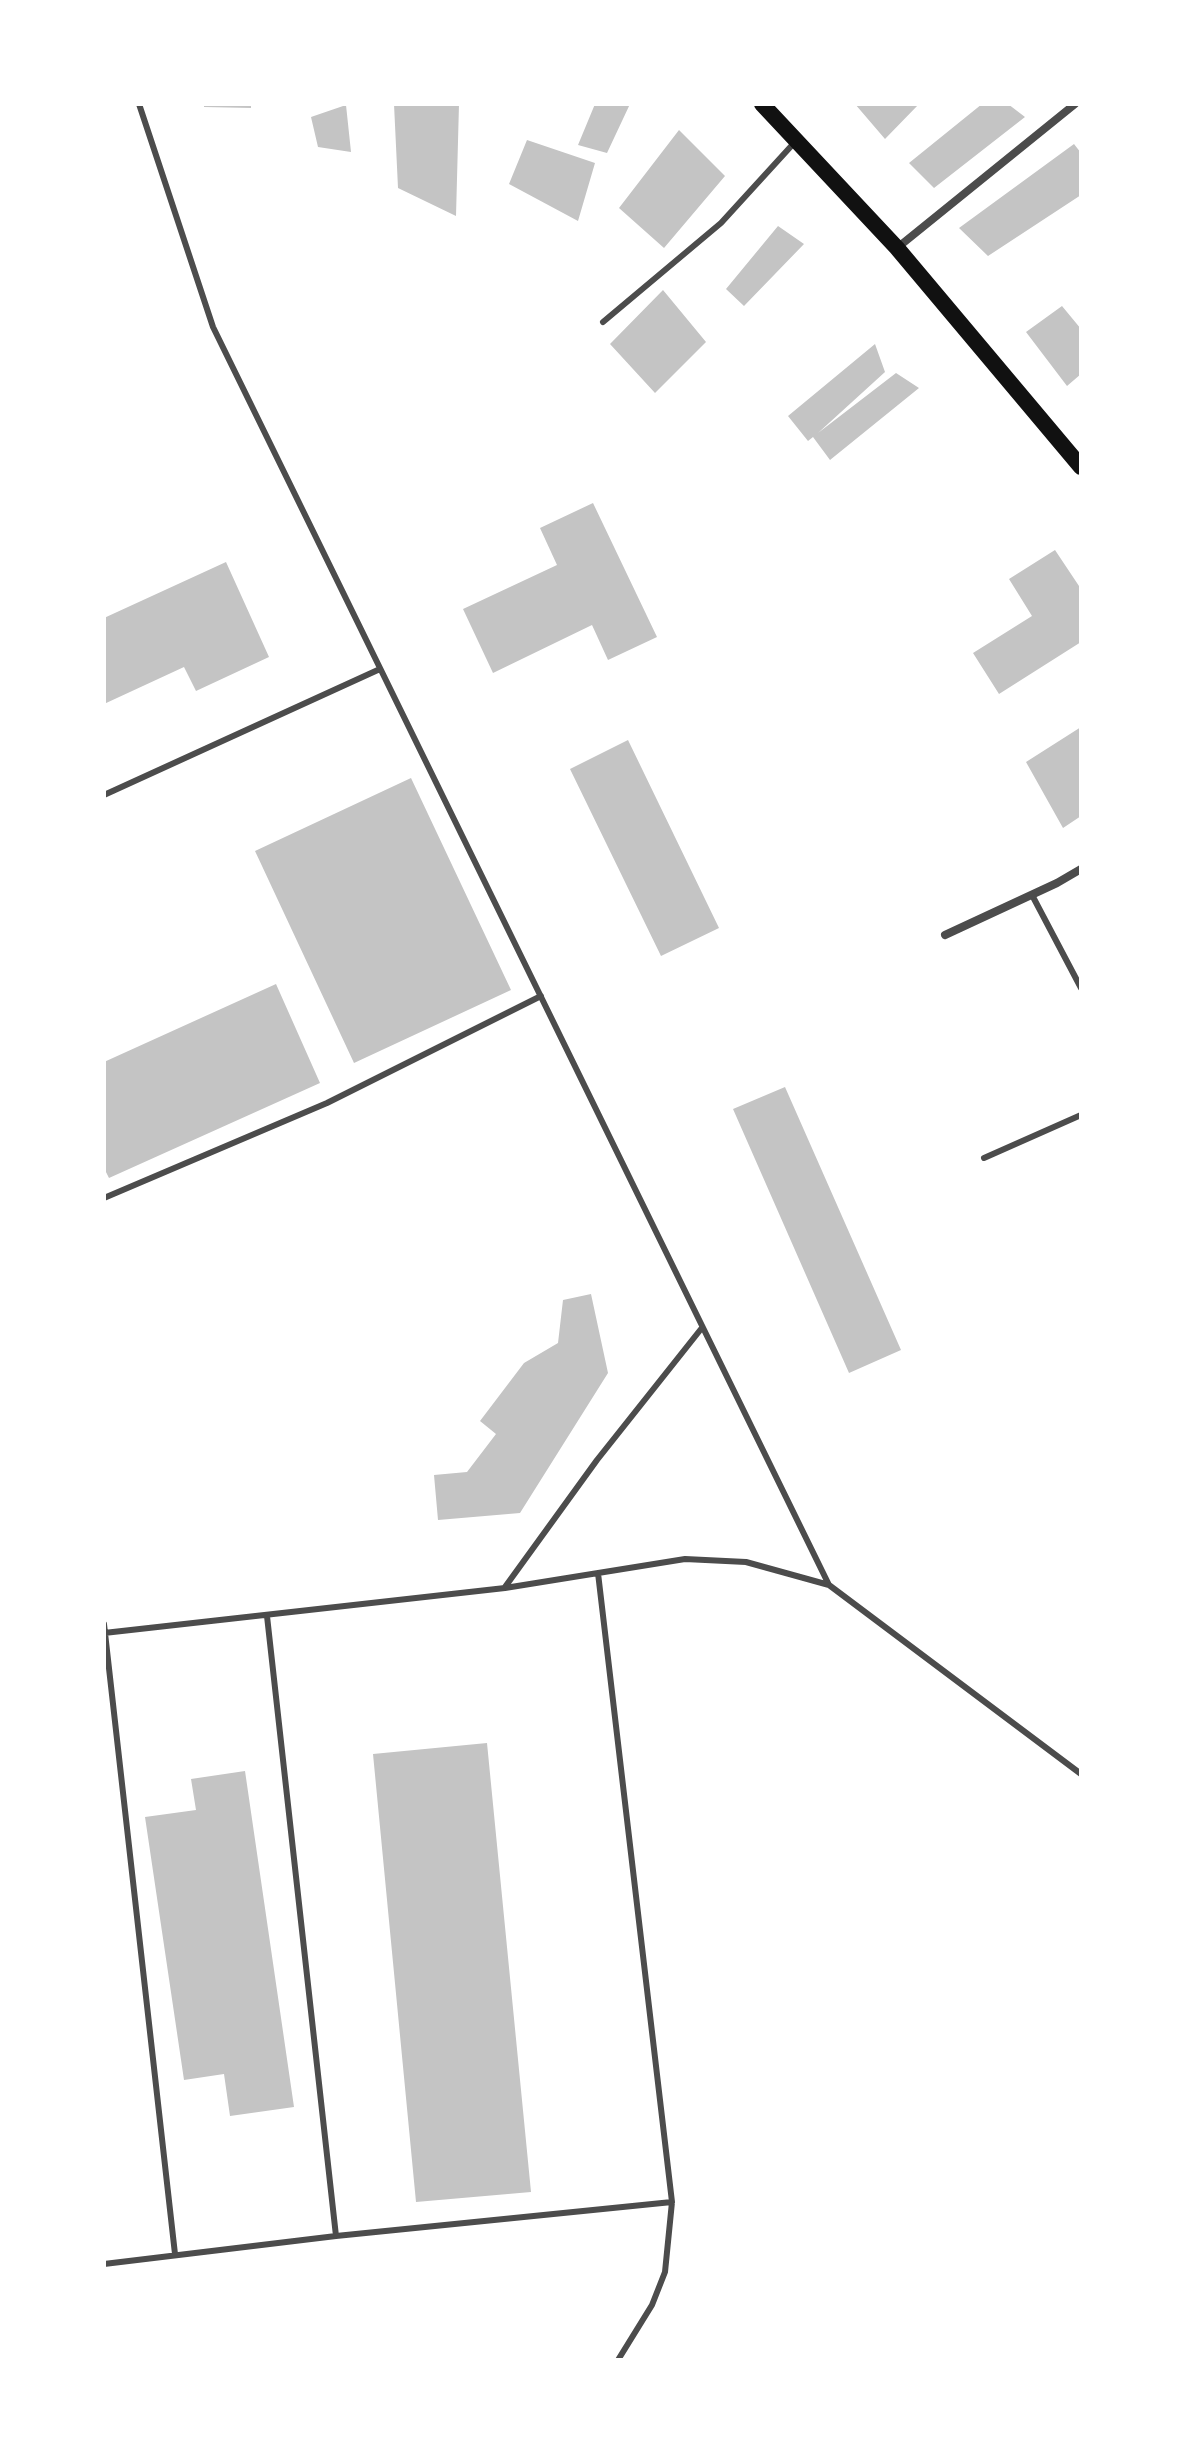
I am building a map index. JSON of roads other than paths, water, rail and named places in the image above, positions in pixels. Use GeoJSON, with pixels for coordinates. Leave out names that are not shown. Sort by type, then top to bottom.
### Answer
{"type":"FeatureCollection","features":[{"type":"Feature","properties":{"kind":"main road"},"geometry":{"type":"LineString","coordinates":[[762,104],[897,248],[1081,467]]}},
{"type":"Feature","properties":{"kind":"street"},"geometry":{"type":"LineString","coordinates":[[897,248],[1075,104]]}},
{"type":"Feature","properties":{"kind":"street"},"geometry":{"type":"LineString","coordinates":[[945,935],[1081,869]]}},
{"type":"Feature","properties":{"kind":"lane"},"geometry":{"type":"LineString","coordinates":[[139,104],[213,327],[829,1585]]}},
{"type":"Feature","properties":{"kind":"lane"},"geometry":{"type":"LineString","coordinates":[[603,322],[721,223],[796,140]]}},
{"type":"Feature","properties":{"kind":"lane"},"geometry":{"type":"LineString","coordinates":[[104,795],[380,669]]}},
{"type":"Feature","properties":{"kind":"lane"},"geometry":{"type":"LineString","coordinates":[[1032,895],[1081,988]]}},
{"type":"Feature","properties":{"kind":"lane"},"geometry":{"type":"LineString","coordinates":[[104,1198],[327,1103],[541,996]]}},
{"type":"Feature","properties":{"kind":"lane"},"geometry":{"type":"LineString","coordinates":[[984,1158],[1081,1115]]}},
{"type":"Feature","properties":{"kind":"lane"},"geometry":{"type":"LineString","coordinates":[[505,1588],[597,1460],[701,1329]]}},
{"type":"Feature","properties":{"kind":"lane"},"geometry":{"type":"LineString","coordinates":[[105,1632],[505,1588],[685,1559],[746,1562],[829,1585],[1081,1774]]}},
{"type":"Feature","properties":{"kind":"lane"},"geometry":{"type":"LineString","coordinates":[[598,1573],[672,2202],[665,2272],[652,2305],[618,2360]]}},
{"type":"Feature","properties":{"kind":"lane"},"geometry":{"type":"LineString","coordinates":[[267,1616],[336,2236]]}},
{"type":"Feature","properties":{"kind":"lane"},"geometry":{"type":"LineString","coordinates":[[104,1624],[175,2254]]}},
{"type":"Feature","properties":{"kind":"lane"},"geometry":{"type":"LineString","coordinates":[[104,2264],[336,2236],[672,2202]]}}]}
